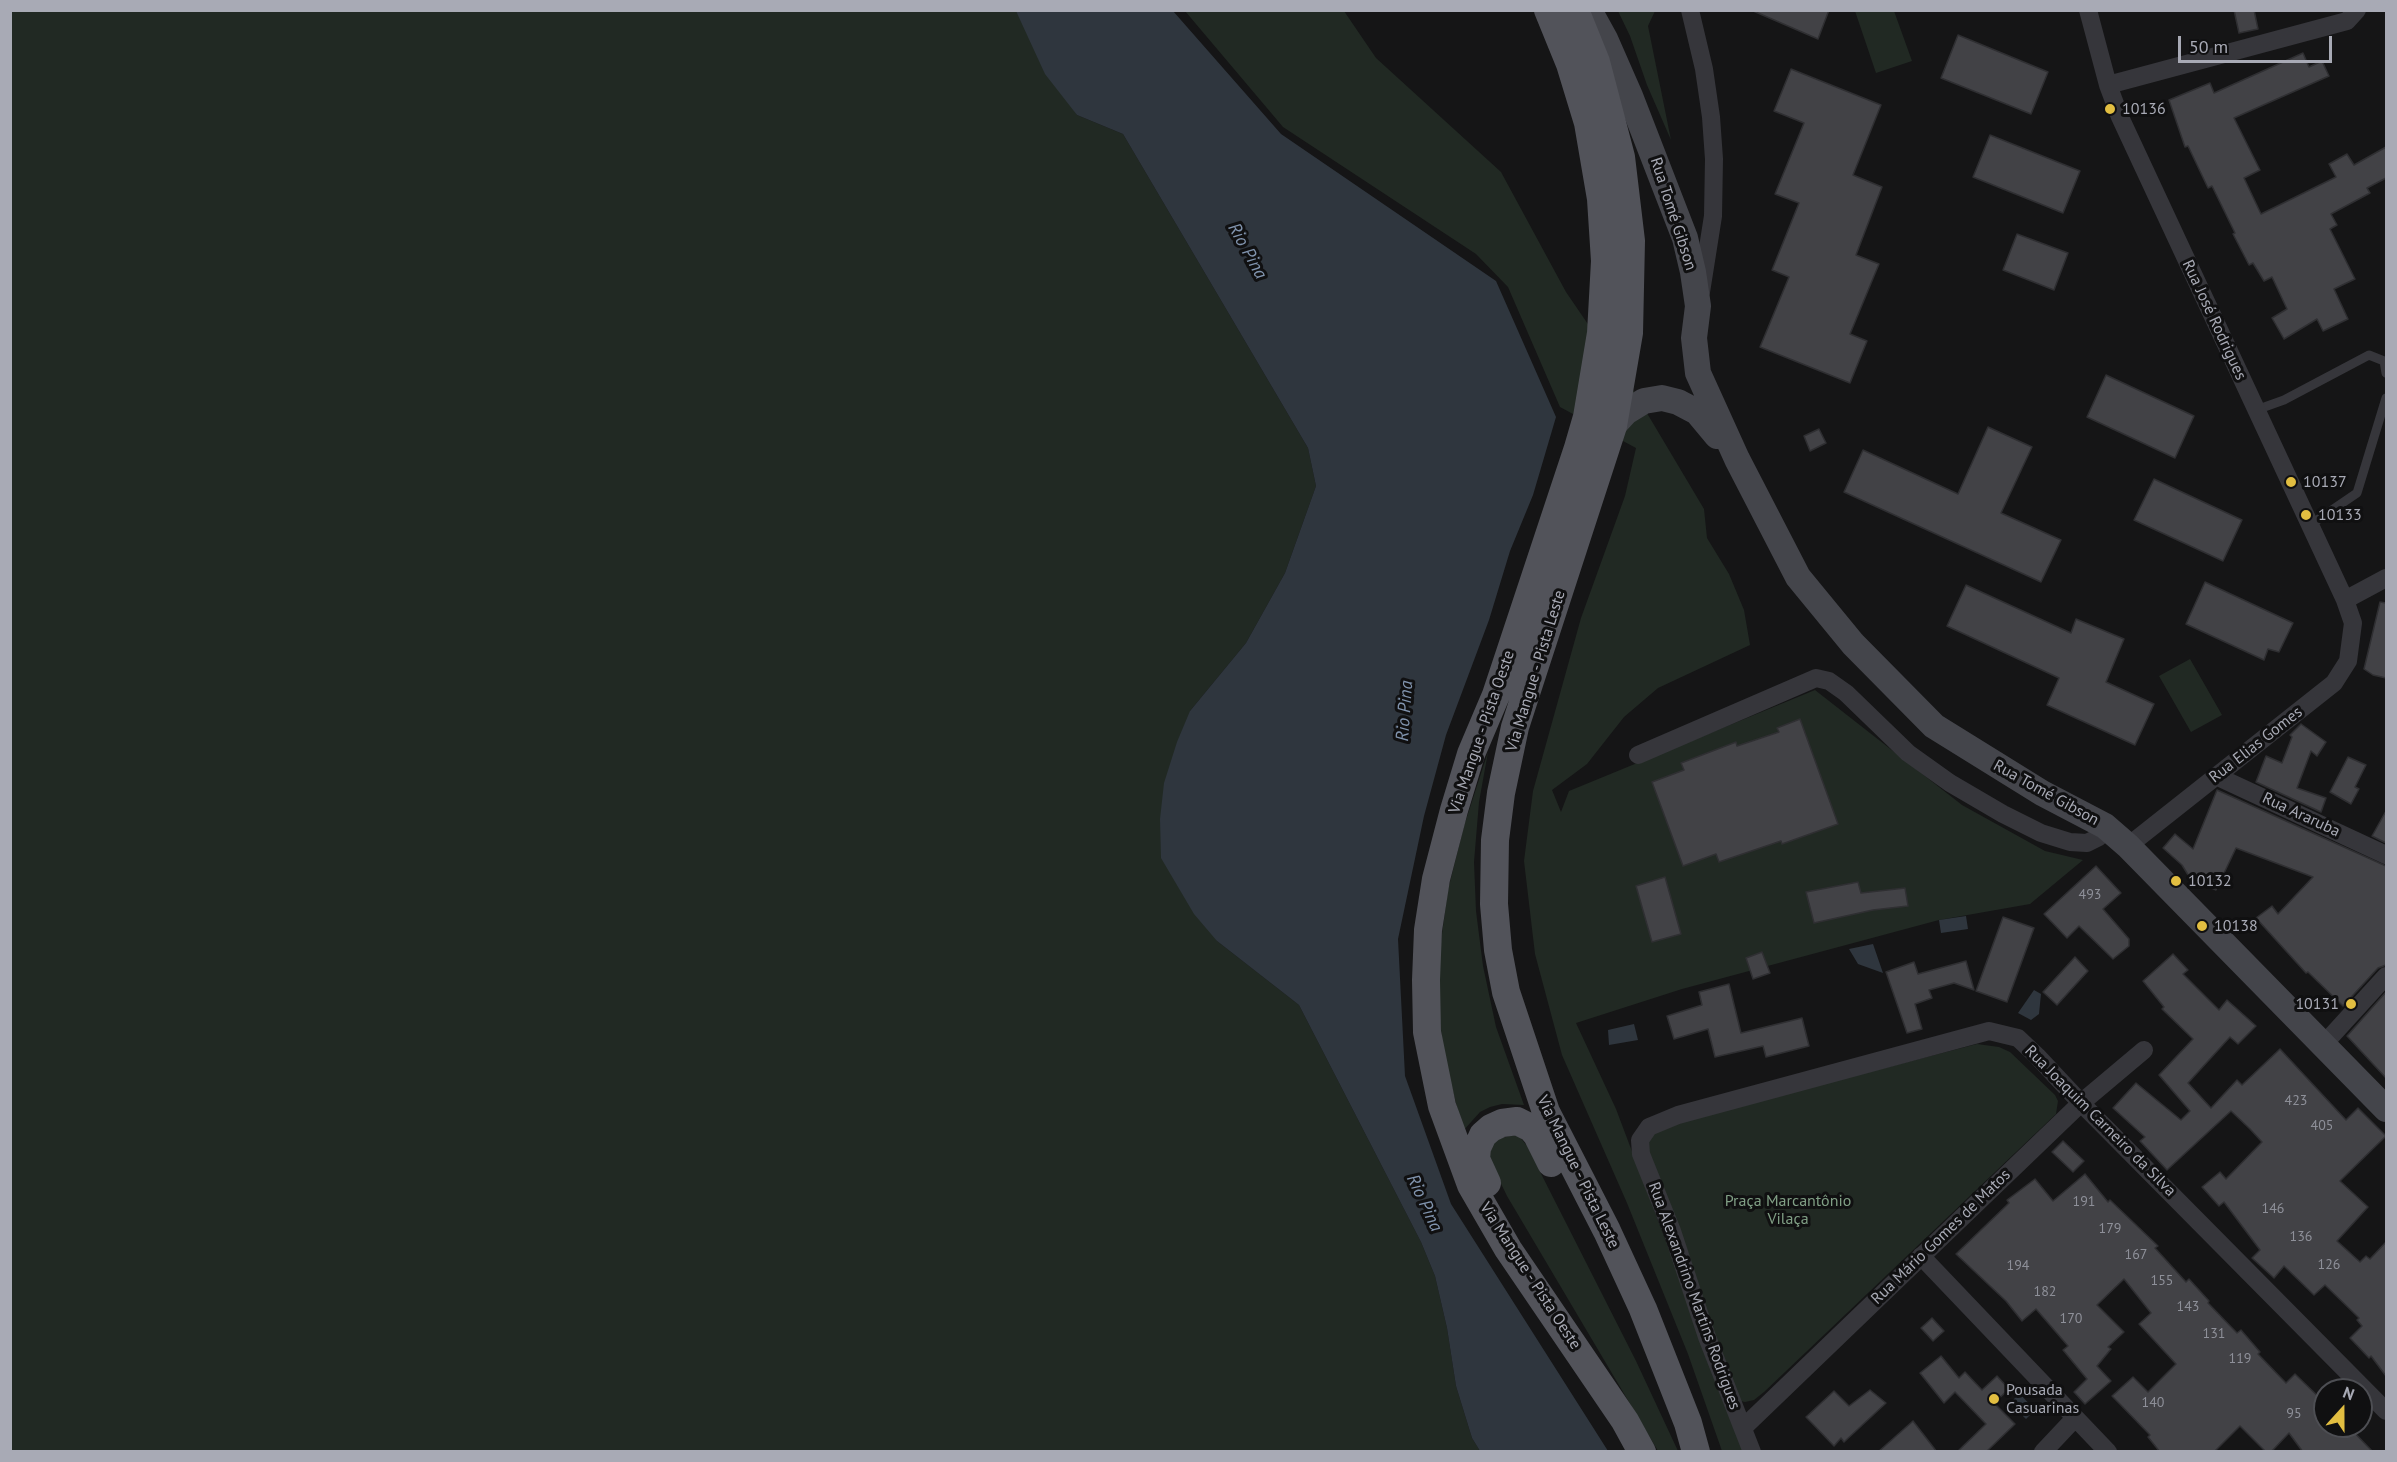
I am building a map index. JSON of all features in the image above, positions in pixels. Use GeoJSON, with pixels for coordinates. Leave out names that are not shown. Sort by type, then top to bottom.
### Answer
{"type":"FeatureCollection","features":[{"type":"Feature","properties":{"kind":"main road","name":"Via Mangue - Pista Oeste"},"geometry":{"type":"LineString","coordinates":[[1548,10],[1570,64],[1588,123],[1602,209],[1605,261],[1601,333],[1589,407],[1591,453],[1471,754],[1454,810],[1436,879],[1428,930],[1427,1032],[1442,1106],[1471,1185],[1508,1249],[1625,1421],[1642,1452]]}},
{"type":"Feature","properties":{"kind":"main road","name":"Via Mangue - Pista Leste"},"geometry":{"type":"LineString","coordinates":[[1575,10],[1596,62],[1621,158],[1631,241],[1629,333],[1613,426],[1591,453],[1515,728],[1495,840],[1494,904],[1498,950],[1506,992],[1546,1112],[1639,1299],[1694,1443]]}},
{"type":"Feature","properties":{"kind":"main road"},"geometry":{"type":"LineString","coordinates":[[1550,1308],[1476,1160],[1477,1148],[1483,1135],[1491,1128],[1510,1121],[1526,1124],[1537,1135],[1644,1349],[1694,1443]]}},
{"type":"Feature","properties":{"kind":"street","name":"Rua Tomé Gibson"},"geometry":{"type":"LineString","coordinates":[[1589,10],[1605,39],[1669,196],[1691,260],[1698,306],[1694,338],[1698,373],[1737,459],[1798,577],[1852,644],[1934,726],[2042,793],[2105,826],[2128,846],[2386,1109]]}},
{"type":"Feature","properties":{"kind":"street"},"geometry":{"type":"LineString","coordinates":[[1690,10],[1704,69],[1714,159],[1713,216],[1698,306]]}},
{"type":"Feature","properties":{"kind":"street","name":"Rua José Rodrigues"},"geometry":{"type":"LineString","coordinates":[[2088,10],[2108,85],[2155,194],[2345,600],[2353,623]]}},
{"type":"Feature","properties":{"kind":"street"},"geometry":{"type":"LineString","coordinates":[[2108,85],[2347,21],[2357,10]]}},
{"type":"Feature","properties":{"kind":"street","name":"Rua Tomé Gibson"},"geometry":{"type":"LineString","coordinates":[[1613,426],[1626,412],[1644,401],[1662,398],[1678,402],[1697,412],[1737,459]]}},
{"type":"Feature","properties":{"kind":"street"},"geometry":{"type":"LineString","coordinates":[[2345,600],[2386,578]]}},
{"type":"Feature","properties":{"kind":"street","name":"Rua Elias Gomes"},"geometry":{"type":"LineString","coordinates":[[2128,846],[2334,682],[2348,661],[2353,623]]}},
{"type":"Feature","properties":{"kind":"street"},"geometry":{"type":"LineString","coordinates":[[1638,755],[1816,678],[1829,681],[1846,693],[1908,753],[1950,783],[2003,814],[2041,833],[2070,842],[2087,843],[2099,837],[2105,826]]}},
{"type":"Feature","properties":{"kind":"street","name":"Rua Araruba"},"geometry":{"type":"LineString","coordinates":[[2216,776],[2386,855]]}},
{"type":"Feature","properties":{"kind":"street"},"geometry":{"type":"LineString","coordinates":[[2324,1044],[2386,976]]}},
{"type":"Feature","properties":{"kind":"street","name":"Rua Joaquim Carneiro da Silva"},"geometry":{"type":"LineString","coordinates":[[1640,1140],[1649,1127],[1678,1115],[1989,1031],[2018,1038],[2386,1411]]}},
{"type":"Feature","properties":{"kind":"street","name":"Rua Mário Gomes de Matos"},"geometry":{"type":"LineString","coordinates":[[1743,1428],[2081,1103],[2144,1050]]}},
{"type":"Feature","properties":{"kind":"street","name":"Rua Alexandrino Martins Rodrigues"},"geometry":{"type":"LineString","coordinates":[[1640,1140],[1641,1154],[1672,1232],[1707,1337],[1752,1452]]}},
{"type":"Feature","properties":{"kind":"street"},"geometry":{"type":"LineString","coordinates":[[1921,1256],[2108,1452]]}},
{"type":"Feature","properties":{"kind":"street"},"geometry":{"type":"LineString","coordinates":[[2043,1452],[2075,1418]]}},
{"type":"Feature","properties":{"kind":"lane"},"geometry":{"type":"LineString","coordinates":[[2256,410],[2284,400],[2369,355],[2384,361],[2386,373]]}},
{"type":"Feature","properties":{"kind":"lane"},"geometry":{"type":"LineString","coordinates":[[2310,525],[2357,493],[2386,398]]}},
{"type":"Feature","properties":{"kind":"green space"},"geometry":{"type":"Polygon","coordinates":[[[10,11],[1016,11],[1077,115],[1123,134],[1308,448],[1316,486],[1285,573],[1246,643],[1190,711],[1217,941],[1299,1005],[1421,1242],[1435,1276],[1447,1328],[1456,1386],[1472,1438],[1480,1451],[11,1451],[10,11]]]}},
{"type":"Feature","properties":{"kind":"green space"},"geometry":{"type":"Polygon","coordinates":[[[1185,11],[1344,11],[1376,58],[1501,172],[1566,292],[1635,393],[1704,509],[1707,538],[1729,574],[1744,610],[1750,645],[1658,688],[1624,717],[1587,764],[1552,790],[1561,812],[1569,791],[1815,690],[1962,805],[2045,851],[2083,860],[2030,904],[1939,920],[1682,989],[1576,1023],[1616,1109],[1745,1451],[1722,1451],[1688,1354],[1627,1203],[1562,1055],[1535,954],[1524,861],[1533,791],[1581,618],[1625,496],[1636,448],[1560,407],[1508,287],[1476,254],[1283,127],[1185,11]]]}},
{"type":"Feature","properties":{"kind":"green space"},"geometry":{"type":"Polygon","coordinates":[[[1618,11],[1655,11],[1648,26],[1671,140],[1647,85],[1630,36],[1618,11]]]}},
{"type":"Feature","properties":{"kind":"green space"},"geometry":{"type":"Polygon","coordinates":[[[1855,11],[1894,11],[1912,61],[1876,73],[1855,11]]]}},
{"type":"Feature","properties":{"kind":"green space"},"geometry":{"type":"Polygon","coordinates":[[[2190,659],[2222,715],[2191,732],[2159,676],[2190,659]]]}},
{"type":"Feature","properties":{"kind":"green space"},"geometry":{"type":"Polygon","coordinates":[[[1488,752],[1479,802],[1474,862],[1476,911],[1483,966],[1496,1027],[1524,1105],[1502,1104],[1490,1107],[1480,1112],[1463,1131],[1444,1056],[1437,995],[1448,890],[1464,826],[1488,752]]]}},
{"type":"Feature","properties":{"kind":"green space","name":"Praça Marcantônio Vilaça"},"geometry":{"type":"Polygon","coordinates":[[[1977,1044],[1999,1047],[2010,1052],[2055,1095],[2058,1101],[2056,1114],[1764,1392],[1754,1400],[1745,1402],[1736,1400],[1648,1153],[1649,1136],[1664,1125],[1977,1044]]]}},
{"type":"Feature","properties":{"kind":"green space"},"geometry":{"type":"Polygon","coordinates":[[[1513,1135],[1520,1137],[1527,1146],[1636,1361],[1678,1451],[1658,1451],[1507,1196],[1490,1161],[1489,1153],[1492,1145],[1498,1139],[1513,1135]]]}},
{"type":"Feature","properties":{"kind":"water","name":"Rio Pina"},"geometry":{"type":"Polygon","coordinates":[[[1016,11],[1173,11],[1281,134],[1496,281],[1556,417],[1533,495],[1510,551],[1489,620],[1446,735],[1424,816],[1398,939],[1405,1076],[1451,1204],[1608,1451],[1480,1451],[1472,1438],[1456,1386],[1447,1328],[1435,1276],[1421,1242],[1299,1005],[1217,941],[1194,914],[1161,858],[1160,819],[1164,783],[1177,742],[1190,711],[1246,643],[1285,573],[1316,486],[1308,448],[1123,134],[1077,115],[1045,74],[1016,11]]]}},
{"type":"Feature","properties":{"kind":"water"},"geometry":{"type":"Polygon","coordinates":[[[1966,916],[1968,929],[1941,933],[1939,920],[1966,916]]]}},
{"type":"Feature","properties":{"kind":"water"},"geometry":{"type":"Polygon","coordinates":[[[1873,944],[1883,973],[1858,964],[1849,949],[1873,944]]]}},
{"type":"Feature","properties":{"kind":"water"},"geometry":{"type":"Polygon","coordinates":[[[2034,990],[2041,994],[2039,1014],[2031,1020],[2018,1013],[2034,990]]]}},
{"type":"Feature","properties":{"kind":"water"},"geometry":{"type":"Polygon","coordinates":[[[1634,1024],[1638,1040],[1609,1045],[1608,1030],[1634,1024]]]}},
{"type":"Feature","properties":{"kind":"water"},"geometry":{"type":"Polygon","coordinates":[[[2020,1394],[2035,1410],[2026,1419],[2009,1403],[2020,1394]]]}},
{"type":"Feature","properties":{"kind":"building"},"geometry":{"type":"Polygon","coordinates":[[[1751,10],[1829,10],[1818,39],[1751,10]]]}},
{"type":"Feature","properties":{"kind":"building"},"geometry":{"type":"Polygon","coordinates":[[[2234,10],[2254,10],[2258,29],[2239,33],[2234,10]]]}},
{"type":"Feature","properties":{"kind":"building"},"geometry":{"type":"Polygon","coordinates":[[[1958,35],[2048,72],[2031,114],[1941,78],[1958,35]]]}},
{"type":"Feature","properties":{"kind":"building"},"geometry":{"type":"Polygon","coordinates":[[[2303,53],[2309,67],[2322,61],[2329,76],[2234,118],[2260,170],[2244,178],[2261,214],[2336,177],[2329,164],[2347,154],[2354,165],[2386,147],[2386,178],[2367,188],[2370,193],[2331,214],[2337,225],[2330,229],[2355,279],[2334,289],[2348,319],[2323,331],[2317,319],[2284,339],[2272,318],[2287,309],[2272,277],[2264,281],[2253,263],[2249,265],[2212,186],[2208,188],[2188,146],[2185,147],[2169,100],[2210,83],[2214,93],[2303,53]]]}},
{"type":"Feature","properties":{"kind":"building"},"geometry":{"type":"Polygon","coordinates":[[[1791,69],[1881,105],[1853,175],[1882,187],[1856,255],[1879,264],[1850,334],[1867,341],[1850,383],[1760,347],[1789,277],[1772,270],[1799,203],[1775,194],[1804,123],[1774,111],[1791,69]]]}},
{"type":"Feature","properties":{"kind":"building"},"geometry":{"type":"Polygon","coordinates":[[[1990,135],[2080,171],[2063,213],[1973,177],[1990,135]]]}},
{"type":"Feature","properties":{"kind":"building"},"geometry":{"type":"Polygon","coordinates":[[[2017,234],[2068,253],[2054,290],[2003,270],[2017,234]]]}},
{"type":"Feature","properties":{"kind":"building"},"geometry":{"type":"Polygon","coordinates":[[[2106,375],[2194,416],[2175,458],[2087,417],[2106,375]]]}},
{"type":"Feature","properties":{"kind":"building"},"geometry":{"type":"Polygon","coordinates":[[[1988,427],[2032,447],[2001,513],[2061,540],[2041,582],[1844,492],[1863,450],[1958,494],[1988,427]]]}},
{"type":"Feature","properties":{"kind":"building"},"geometry":{"type":"Polygon","coordinates":[[[1819,429],[1826,443],[1810,451],[1804,436],[1819,429]]]}},
{"type":"Feature","properties":{"kind":"building"},"geometry":{"type":"Polygon","coordinates":[[[2154,479],[2242,520],[2223,561],[2134,520],[2154,479]]]}},
{"type":"Feature","properties":{"kind":"building"},"geometry":{"type":"Polygon","coordinates":[[[2205,582],[2293,623],[2279,652],[2268,649],[2264,660],[2186,624],[2205,582]]]}},
{"type":"Feature","properties":{"kind":"building"},"geometry":{"type":"Polygon","coordinates":[[[1966,585],[2071,633],[2076,619],[2124,639],[2106,682],[2154,704],[2135,745],[2047,705],[2059,678],[1947,626],[1966,585]]]}},
{"type":"Feature","properties":{"kind":"building"},"geometry":{"type":"Polygon","coordinates":[[[2380,602],[2386,603],[2386,678],[2373,675],[2364,669],[2380,602]]]}},
{"type":"Feature","properties":{"kind":"building"},"geometry":{"type":"Polygon","coordinates":[[[1800,719],[1838,824],[1782,844],[1781,841],[1719,862],[1716,854],[1683,866],[1652,782],[1684,770],[1681,763],[1736,742],[1737,746],[1779,732],[1777,728],[1800,719]]]}},
{"type":"Feature","properties":{"kind":"building"},"geometry":{"type":"Polygon","coordinates":[[[2301,724],[2326,742],[2317,756],[2311,751],[2297,788],[2326,798],[2321,812],[2256,782],[2266,756],[2282,763],[2292,737],[2290,735],[2301,724]]]}},
{"type":"Feature","properties":{"kind":"building"},"geometry":{"type":"Polygon","coordinates":[[[2348,757],[2366,765],[2355,787],[2359,789],[2351,804],[2330,792],[2348,757]]]}},
{"type":"Feature","properties":{"kind":"building"},"geometry":{"type":"Polygon","coordinates":[[[2217,790],[2386,866],[2386,965],[2378,968],[2343,1006],[2308,972],[2306,973],[2256,918],[2272,906],[2278,914],[2313,877],[2236,848],[2216,890],[2190,878],[2182,865],[2163,848],[2175,834],[2193,849],[2217,790]]]}},
{"type":"Feature","properties":{"kind":"building"},"geometry":{"type":"Polygon","coordinates":[[[2386,811],[2386,843],[2372,836],[2386,811]]]}},
{"type":"Feature","properties":{"kind":"building"},"geometry":{"type":"Polygon","coordinates":[[[2096,866],[2121,893],[2103,909],[2129,939],[2129,946],[2113,959],[2079,926],[2067,938],[2044,914],[2096,866]]]}},
{"type":"Feature","properties":{"kind":"building"},"geometry":{"type":"Polygon","coordinates":[[[1665,877],[1681,934],[1652,942],[1636,886],[1665,877]]]}},
{"type":"Feature","properties":{"kind":"building"},"geometry":{"type":"Polygon","coordinates":[[[1858,882],[1861,893],[1905,888],[1908,906],[1873,910],[1814,923],[1806,892],[1858,882]]]}},
{"type":"Feature","properties":{"kind":"building"},"geometry":{"type":"Polygon","coordinates":[[[2003,917],[2034,928],[2007,1002],[1976,991],[2003,917]]]}},
{"type":"Feature","properties":{"kind":"building"},"geometry":{"type":"Polygon","coordinates":[[[1762,952],[1770,973],[1753,979],[1746,958],[1762,952]]]}},
{"type":"Feature","properties":{"kind":"building"},"geometry":{"type":"Polygon","coordinates":[[[2173,954],[2188,970],[2183,974],[2219,1010],[2227,1000],[2256,1026],[2238,1044],[2230,1037],[2188,1083],[2211,1108],[2237,1080],[2242,1085],[2280,1049],[2346,1120],[2358,1108],[2386,1136],[2340,1181],[2368,1207],[2337,1241],[2360,1262],[2366,1256],[2370,1259],[2386,1242],[2386,1376],[2371,1356],[2369,1358],[2350,1338],[2362,1326],[2357,1320],[2359,1318],[2325,1285],[2314,1295],[2284,1266],[2274,1278],[2252,1258],[2260,1250],[2224,1202],[2219,1206],[2202,1187],[2220,1172],[2226,1179],[2262,1142],[2250,1129],[2231,1111],[2167,1170],[2140,1141],[2145,1137],[2113,1108],[2136,1083],[2181,1120],[2190,1111],[2159,1075],[2193,1039],[2162,1009],[2164,1007],[2143,981],[2173,954]]]}},
{"type":"Feature","properties":{"kind":"building"},"geometry":{"type":"Polygon","coordinates":[[[2075,957],[2088,971],[2057,1005],[2043,992],[2075,957]]]}},
{"type":"Feature","properties":{"kind":"building"},"geometry":{"type":"Polygon","coordinates":[[[1966,961],[1974,990],[1954,983],[1929,990],[1932,998],[1915,1004],[1922,1029],[1907,1033],[1886,972],[1914,962],[1918,974],[1966,961]]]}},
{"type":"Feature","properties":{"kind":"building"},"geometry":{"type":"Polygon","coordinates":[[[1729,984],[1741,1033],[1802,1018],[1809,1046],[1766,1057],[1763,1046],[1715,1057],[1708,1029],[1674,1039],[1667,1016],[1702,1005],[1699,992],[1729,984]]]}},
{"type":"Feature","properties":{"kind":"building"},"geometry":{"type":"Polygon","coordinates":[[[2386,992],[2386,1078],[2347,1036],[2386,992]]]}},
{"type":"Feature","properties":{"kind":"building"},"geometry":{"type":"Polygon","coordinates":[[[2063,1141],[2084,1161],[2073,1172],[2052,1152],[2063,1141]]]}},
{"type":"Feature","properties":{"kind":"building"},"geometry":{"type":"Polygon","coordinates":[[[2085,1174],[2108,1202],[2110,1200],[2158,1246],[2155,1248],[2186,1282],[2189,1279],[2237,1333],[2241,1330],[2260,1352],[2258,1354],[2286,1383],[2295,1374],[2313,1391],[2313,1438],[2360,1438],[2373,1452],[2303,1452],[2289,1433],[2271,1452],[2266,1452],[2240,1426],[2214,1452],[2160,1452],[2148,1437],[2150,1435],[2112,1396],[2133,1377],[2148,1392],[2176,1364],[2139,1324],[2151,1313],[2124,1279],[2097,1305],[2124,1332],[2108,1347],[2111,1349],[2097,1366],[2111,1381],[2085,1404],[2074,1392],[2087,1379],[2063,1350],[2068,1346],[2036,1309],[2022,1321],[2006,1301],[1956,1254],[2009,1203],[2007,1200],[2035,1179],[2053,1201],[2085,1174]]]}},
{"type":"Feature","properties":{"kind":"building"},"geometry":{"type":"Polygon","coordinates":[[[1932,1318],[1944,1331],[1933,1341],[1921,1328],[1932,1318]]]}},
{"type":"Feature","properties":{"kind":"building"},"geometry":{"type":"Polygon","coordinates":[[[1941,1356],[1959,1378],[1965,1372],[1982,1390],[1997,1376],[2009,1389],[1994,1403],[2015,1424],[1986,1452],[1957,1452],[1986,1424],[1955,1392],[1944,1403],[1920,1373],[1941,1356]]]}},
{"type":"Feature","properties":{"kind":"building"},"geometry":{"type":"Polygon","coordinates":[[[1870,1390],[1886,1403],[1844,1442],[1841,1438],[1834,1446],[1806,1417],[1834,1391],[1849,1406],[1870,1390]]]}},
{"type":"Feature","properties":{"kind":"building"},"geometry":{"type":"Polygon","coordinates":[[[1913,1421],[1937,1452],[1878,1452],[1913,1421]]]}},
{"type":"Feature","properties":{"kind":"place","name":"10136"},"geometry":{"type":"Point","coordinates":[2110,109]}},
{"type":"Feature","properties":{"kind":"place","name":"10137"},"geometry":{"type":"Point","coordinates":[2291,482]}},
{"type":"Feature","properties":{"kind":"place","name":"10133"},"geometry":{"type":"Point","coordinates":[2306,515]}},
{"type":"Feature","properties":{"kind":"place","name":"10132"},"geometry":{"type":"Point","coordinates":[2176,881]}},
{"type":"Feature","properties":{"kind":"place","name":"10138"},"geometry":{"type":"Point","coordinates":[2202,926]}},
{"type":"Feature","properties":{"kind":"place","name":"10131"},"geometry":{"type":"Point","coordinates":[2351,1004]}},
{"type":"Feature","properties":{"kind":"place","name":"Pousada Casuarinas"},"geometry":{"type":"Point","coordinates":[1994,1399]}}]}
